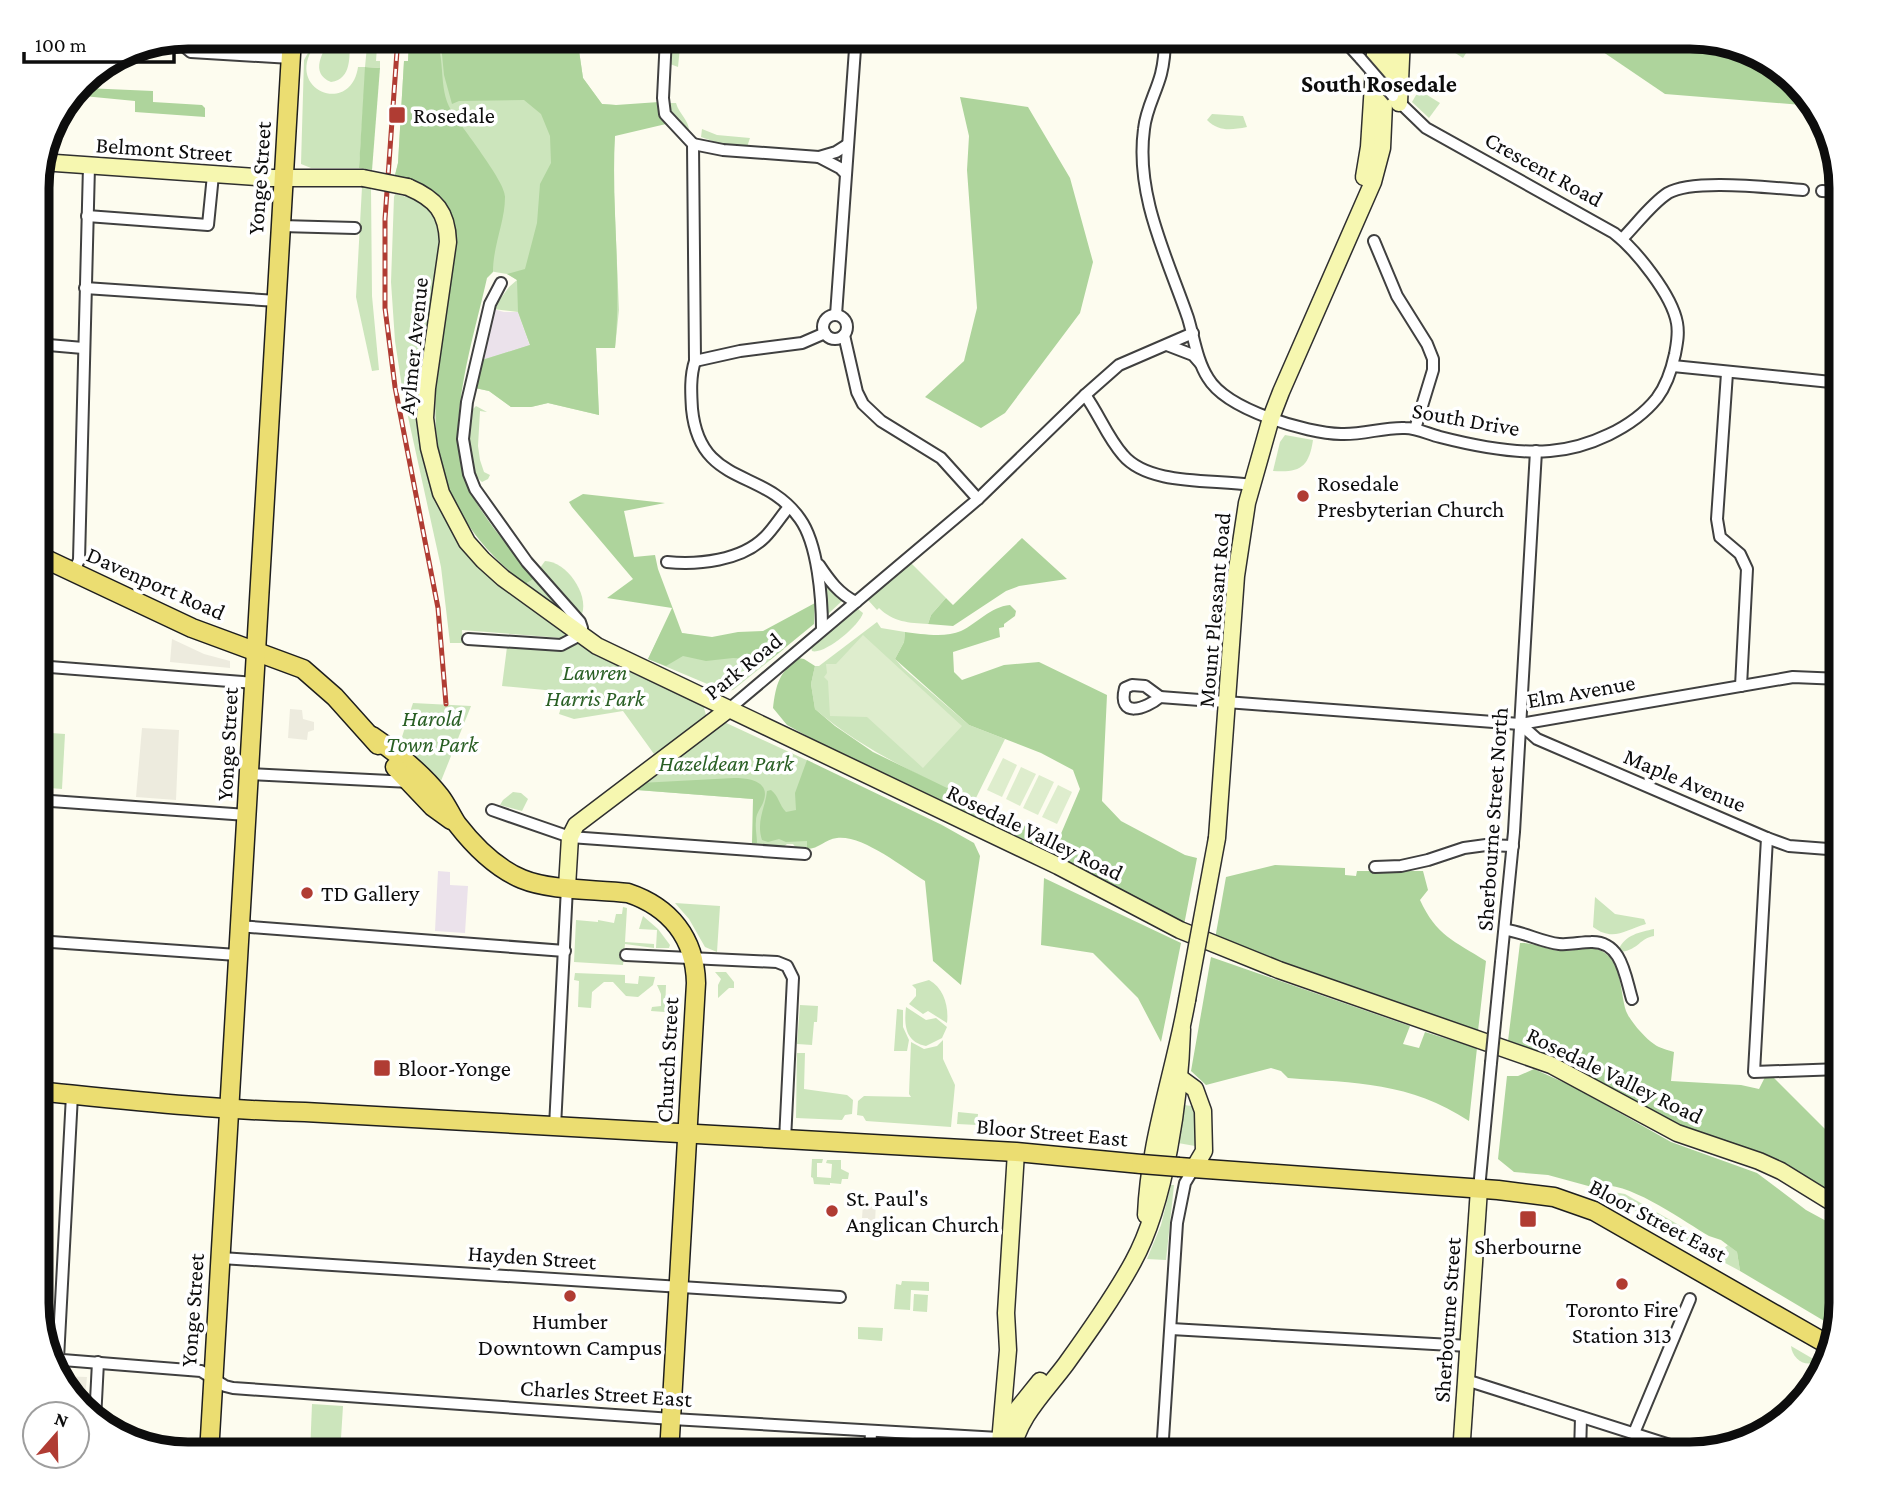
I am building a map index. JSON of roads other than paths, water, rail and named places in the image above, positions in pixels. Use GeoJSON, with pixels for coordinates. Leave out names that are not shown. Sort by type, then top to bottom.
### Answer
{"type":"FeatureCollection","features":[{"type":"Feature","properties":{"kind":"main road","name":"Yonge Street"},"geometry":{"type":"LineString","coordinates":[[210,1442],[291,49]]}},
{"type":"Feature","properties":{"kind":"main road","name":"Davenport Road"},"geometry":{"type":"LineString","coordinates":[[49,561],[192,628],[256,651]]}},
{"type":"Feature","properties":{"kind":"main road","name":"Church Street"},"geometry":{"type":"LineString","coordinates":[[256,651],[291,663],[314,677],[372,736],[390,762],[433,807],[457,824],[503,869],[530,882],[628,892],[649,901],[674,921],[688,942],[694,958],[695,997],[670,1442]]}},
{"type":"Feature","properties":{"kind":"main road","name":"Church Street"},"geometry":{"type":"LineString","coordinates":[[372,736],[400,755],[442,798],[457,824]]}},
{"type":"Feature","properties":{"kind":"main road","name":"Bloor Street East"},"geometry":{"type":"LineString","coordinates":[[49,1092],[228,1110],[1016,1152],[1554,1197],[1594,1211],[1823,1342]]}},
{"type":"Feature","properties":{"kind":"street"},"geometry":{"type":"LineString","coordinates":[[187,49],[191,52],[291,58]]}},
{"type":"Feature","properties":{"kind":"street"},"geometry":{"type":"LineString","coordinates":[[665,49],[663,98],[665,114],[693,144],[723,150],[819,157],[836,152],[847,145]]}},
{"type":"Feature","properties":{"kind":"street"},"geometry":{"type":"LineString","coordinates":[[836,315],[855,49]]}},
{"type":"Feature","properties":{"kind":"street","name":"South Drive"},"geometry":{"type":"LineString","coordinates":[[1164,49],[1161,73],[1147,111],[1144,128],[1144,180],[1150,211],[1207,378],[1218,389],[1245,406],[1290,426],[1342,434],[1393,428],[1415,429],[1479,445],[1536,451],[1572,448],[1610,434],[1641,414],[1658,396],[1672,366]]}},
{"type":"Feature","properties":{"kind":"street","name":"Crescent Road"},"geometry":{"type":"LineString","coordinates":[[1352,49],[1396,100],[1426,128],[1565,204],[1622,239],[1661,288],[1677,320],[1679,337],[1672,366]]}},
{"type":"Feature","properties":{"kind":"street","name":"Mount Pleasant Road"},"geometry":{"type":"LineString","coordinates":[[1358,213],[1369,147],[1375,49]]}},
{"type":"Feature","properties":{"kind":"street","name":"Mount Pleasant Road"},"geometry":{"type":"LineString","coordinates":[[1145,1232],[1146,1189],[1160,1115],[1182,1029],[1217,838],[1238,550],[1252,485],[1271,418],[1373,182],[1381,148],[1386,49]]}},
{"type":"Feature","properties":{"kind":"street"},"geometry":{"type":"LineString","coordinates":[[1396,100],[1401,49]]}},
{"type":"Feature","properties":{"kind":"street"},"geometry":{"type":"LineString","coordinates":[[693,144],[695,361],[691,385],[694,426],[706,453],[727,471],[775,494],[801,520],[816,561],[844,596],[856,602]]}},
{"type":"Feature","properties":{"kind":"street"},"geometry":{"type":"LineString","coordinates":[[819,157],[845,173]]}},
{"type":"Feature","properties":{"kind":"street","name":"Belmont Street"},"geometry":{"type":"LineString","coordinates":[[52,163],[213,175],[284,177]]}},
{"type":"Feature","properties":{"kind":"street"},"geometry":{"type":"LineString","coordinates":[[73,573],[79,560],[89,166]]}},
{"type":"Feature","properties":{"kind":"street"},"geometry":{"type":"LineString","coordinates":[[87,216],[208,225],[213,175]]}},
{"type":"Feature","properties":{"kind":"street","name":"Aylmer Avenue"},"geometry":{"type":"LineString","coordinates":[[284,177],[363,178],[408,187],[421,192],[441,210],[447,227],[448,242],[426,387],[425,418],[429,448],[441,494],[467,541],[483,560],[580,635]]}},
{"type":"Feature","properties":{"kind":"street"},"geometry":{"type":"LineString","coordinates":[[1622,239],[1662,198],[1681,188],[1703,186],[1802,190]]}},
{"type":"Feature","properties":{"kind":"street"},"geometry":{"type":"LineString","coordinates":[[1822,191],[1829,191]]}},
{"type":"Feature","properties":{"kind":"street"},"geometry":{"type":"LineString","coordinates":[[281,226],[355,228]]}},
{"type":"Feature","properties":{"kind":"street"},"geometry":{"type":"LineString","coordinates":[[1374,241],[1397,296],[1427,344],[1433,359],[1433,370],[1415,429]]}},
{"type":"Feature","properties":{"kind":"street"},"geometry":{"type":"LineString","coordinates":[[468,639],[561,645],[580,635],[582,628],[580,622],[527,562],[475,489],[469,474],[463,439],[467,402],[490,304],[500,283]]}},
{"type":"Feature","properties":{"kind":"street"},"geometry":{"type":"LineString","coordinates":[[85,288],[276,301]]}},
{"type":"Feature","properties":{"kind":"street"},"geometry":{"type":"LineString","coordinates":[[825,333],[824,322],[829,316],[843,318],[847,324],[844,335],[857,392],[863,404],[881,421],[941,458],[978,499]]}},
{"type":"Feature","properties":{"kind":"street"},"geometry":{"type":"LineString","coordinates":[[695,361],[740,351],[802,343],[825,333]]}},
{"type":"Feature","properties":{"kind":"street"},"geometry":{"type":"LineString","coordinates":[[825,333],[834,338],[844,335]]}},
{"type":"Feature","properties":{"kind":"street","name":"Park Road"},"geometry":{"type":"LineString","coordinates":[[570,837],[580,822],[729,709],[978,499],[1119,365],[1193,333]]}},
{"type":"Feature","properties":{"kind":"street"},"geometry":{"type":"LineString","coordinates":[[49,345],[83,348]]}},
{"type":"Feature","properties":{"kind":"street"},"geometry":{"type":"LineString","coordinates":[[1167,345],[1193,355],[1202,366]]}},
{"type":"Feature","properties":{"kind":"street"},"geometry":{"type":"LineString","coordinates":[[1672,366],[1829,381]]}},
{"type":"Feature","properties":{"kind":"street"},"geometry":{"type":"LineString","coordinates":[[1727,373],[1717,519],[1720,537],[1740,554],[1747,569],[1741,686]]}},
{"type":"Feature","properties":{"kind":"street"},"geometry":{"type":"LineString","coordinates":[[1085,395],[1120,452],[1144,471],[1158,476],[1252,485]]}},
{"type":"Feature","properties":{"kind":"street","name":"Sherbourne Street North"},"geometry":{"type":"LineString","coordinates":[[1479,1189],[1513,846],[1536,451]]}},
{"type":"Feature","properties":{"kind":"street"},"geometry":{"type":"LineString","coordinates":[[667,562],[701,562],[748,549],[766,536],[789,507]]}},
{"type":"Feature","properties":{"kind":"street"},"geometry":{"type":"LineString","coordinates":[[816,561],[822,629]]}},
{"type":"Feature","properties":{"kind":"street","name":"Rosedale Valley Road"},"geometry":{"type":"LineString","coordinates":[[580,635],[597,646],[1058,866],[1180,930],[1279,970],[1550,1065],[1677,1133],[1759,1161],[1781,1171],[1829,1201]]}},
{"type":"Feature","properties":{"kind":"street"},"geometry":{"type":"LineString","coordinates":[[49,667],[254,683]]}},
{"type":"Feature","properties":{"kind":"street","name":"Elm Avenue"},"geometry":{"type":"LineString","coordinates":[[1160,697],[1520,724],[1793,677],[1829,678]]}},
{"type":"Feature","properties":{"kind":"street","name":"Maple Avenue"},"geometry":{"type":"LineString","coordinates":[[1520,724],[1537,739],[1768,838],[1789,846],[1829,849]]}},
{"type":"Feature","properties":{"kind":"street"},"geometry":{"type":"LineString","coordinates":[[250,774],[410,782]]}},
{"type":"Feature","properties":{"kind":"street"},"geometry":{"type":"LineString","coordinates":[[49,801],[247,815]]}},
{"type":"Feature","properties":{"kind":"street"},"geometry":{"type":"LineString","coordinates":[[492,810],[570,837],[805,854]]}},
{"type":"Feature","properties":{"kind":"street"},"geometry":{"type":"LineString","coordinates":[[555,1127],[570,837]]}},
{"type":"Feature","properties":{"kind":"street"},"geometry":{"type":"LineString","coordinates":[[1768,838],[1754,1072],[1829,1069]]}},
{"type":"Feature","properties":{"kind":"street"},"geometry":{"type":"LineString","coordinates":[[1376,867],[1428,860],[1475,846],[1513,846]]}},
{"type":"Feature","properties":{"kind":"street"},"geometry":{"type":"LineString","coordinates":[[239,926],[565,951]]}},
{"type":"Feature","properties":{"kind":"street"},"geometry":{"type":"LineString","coordinates":[[1506,930],[1555,943],[1593,942],[1609,946],[1621,960],[1632,999]]}},
{"type":"Feature","properties":{"kind":"street"},"geometry":{"type":"LineString","coordinates":[[49,942],[237,955]]}},
{"type":"Feature","properties":{"kind":"street"},"geometry":{"type":"LineString","coordinates":[[626,955],[778,962],[787,966],[793,978],[785,1140]]}},
{"type":"Feature","properties":{"kind":"street","name":"Mount Pleasant Road"},"geometry":{"type":"LineString","coordinates":[[1016,1442],[1022,1422],[1092,1325],[1131,1265],[1145,1232],[1160,1192],[1180,1078],[1182,1029]]}},
{"type":"Feature","properties":{"kind":"street"},"geometry":{"type":"LineString","coordinates":[[1164,1442],[1177,1223],[1187,1167],[1204,1151],[1203,1111],[1195,1089],[1180,1078]]}},
{"type":"Feature","properties":{"kind":"street"},"geometry":{"type":"LineString","coordinates":[[55,1343],[72,1095]]}},
{"type":"Feature","properties":{"kind":"street"},"geometry":{"type":"LineString","coordinates":[[1000,1442],[1007,1365],[1006,1313],[1016,1152]]}},
{"type":"Feature","properties":{"kind":"street","name":"Sherbourne Street"},"geometry":{"type":"LineString","coordinates":[[1462,1442],[1479,1189]]}},
{"type":"Feature","properties":{"kind":"street","name":"Hayden Street"},"geometry":{"type":"LineString","coordinates":[[220,1258],[840,1297]]}},
{"type":"Feature","properties":{"kind":"street"},"geometry":{"type":"LineString","coordinates":[[1634,1433],[1690,1299]]}},
{"type":"Feature","properties":{"kind":"street"},"geometry":{"type":"LineString","coordinates":[[998,1442],[993,1418],[998,1351],[1006,1313]]}},
{"type":"Feature","properties":{"kind":"street","name":"Mount Pleasant Road"},"geometry":{"type":"LineString","coordinates":[[1001,1442],[1011,1417],[1092,1325]]}},
{"type":"Feature","properties":{"kind":"street"},"geometry":{"type":"LineString","coordinates":[[1171,1329],[1469,1346]]}},
{"type":"Feature","properties":{"kind":"street","name":"Charles Street East"},"geometry":{"type":"LineString","coordinates":[[61,1359],[201,1370],[233,1388],[871,1432],[962,1442]]}},
{"type":"Feature","properties":{"kind":"street"},"geometry":{"type":"LineString","coordinates":[[95,1406],[98,1362]]}},
{"type":"Feature","properties":{"kind":"street"},"geometry":{"type":"LineString","coordinates":[[1007,1365],[1010,1373],[1019,1382],[1038,1384]]}},
{"type":"Feature","properties":{"kind":"street"},"geometry":{"type":"LineString","coordinates":[[1466,1380],[1661,1442]]}},
{"type":"Feature","properties":{"kind":"street"},"geometry":{"type":"LineString","coordinates":[[1580,1442],[1581,1417]]}},
{"type":"Feature","properties":{"kind":"street"},"geometry":{"type":"LineString","coordinates":[[871,1432],[871,1442]]}},
{"type":"Feature","properties":{"kind":"railway"},"geometry":{"type":"LineString","coordinates":[[397,49],[385,219],[385,308],[395,387],[438,608],[446,704]]}},
{"type":"Feature","properties":{"kind":"place","name":"Rosedale"},"geometry":{"type":"Point","coordinates":[397,115]}},
{"type":"Feature","properties":{"kind":"place","name":"Rosedale Presbyterian Church"},"geometry":{"type":"Point","coordinates":[1303,496]}},
{"type":"Feature","properties":{"kind":"place","name":"TD Gallery"},"geometry":{"type":"Point","coordinates":[307,893]}},
{"type":"Feature","properties":{"kind":"place","name":"Bloor-Yonge"},"geometry":{"type":"Point","coordinates":[382,1068]}},
{"type":"Feature","properties":{"kind":"place","name":"St. Paul's Anglican Church"},"geometry":{"type":"Point","coordinates":[832,1211]}},
{"type":"Feature","properties":{"kind":"place","name":"Sherbourne"},"geometry":{"type":"Point","coordinates":[1528,1219]}},
{"type":"Feature","properties":{"kind":"place","name":"Toronto Fire Station 313"},"geometry":{"type":"Point","coordinates":[1622,1284]}},
{"type":"Feature","properties":{"kind":"place","name":"Humber Downtown Campus"},"geometry":{"type":"Point","coordinates":[570,1296]}},
{"type":"Feature","properties":{"kind":"district","name":"South Rosedale"},"geometry":{"type":"Point","coordinates":[1379,84]}},
{"type":"Feature","properties":{"kind":"park label","name":"Lawren Harris Park"},"geometry":{"type":"Point","coordinates":[595,685]}},
{"type":"Feature","properties":{"kind":"park label","name":"Harold Town Park"},"geometry":{"type":"Point","coordinates":[432,731]}},
{"type":"Feature","properties":{"kind":"park label","name":"Hazeldean Park"},"geometry":{"type":"Point","coordinates":[726,763]}}]}
